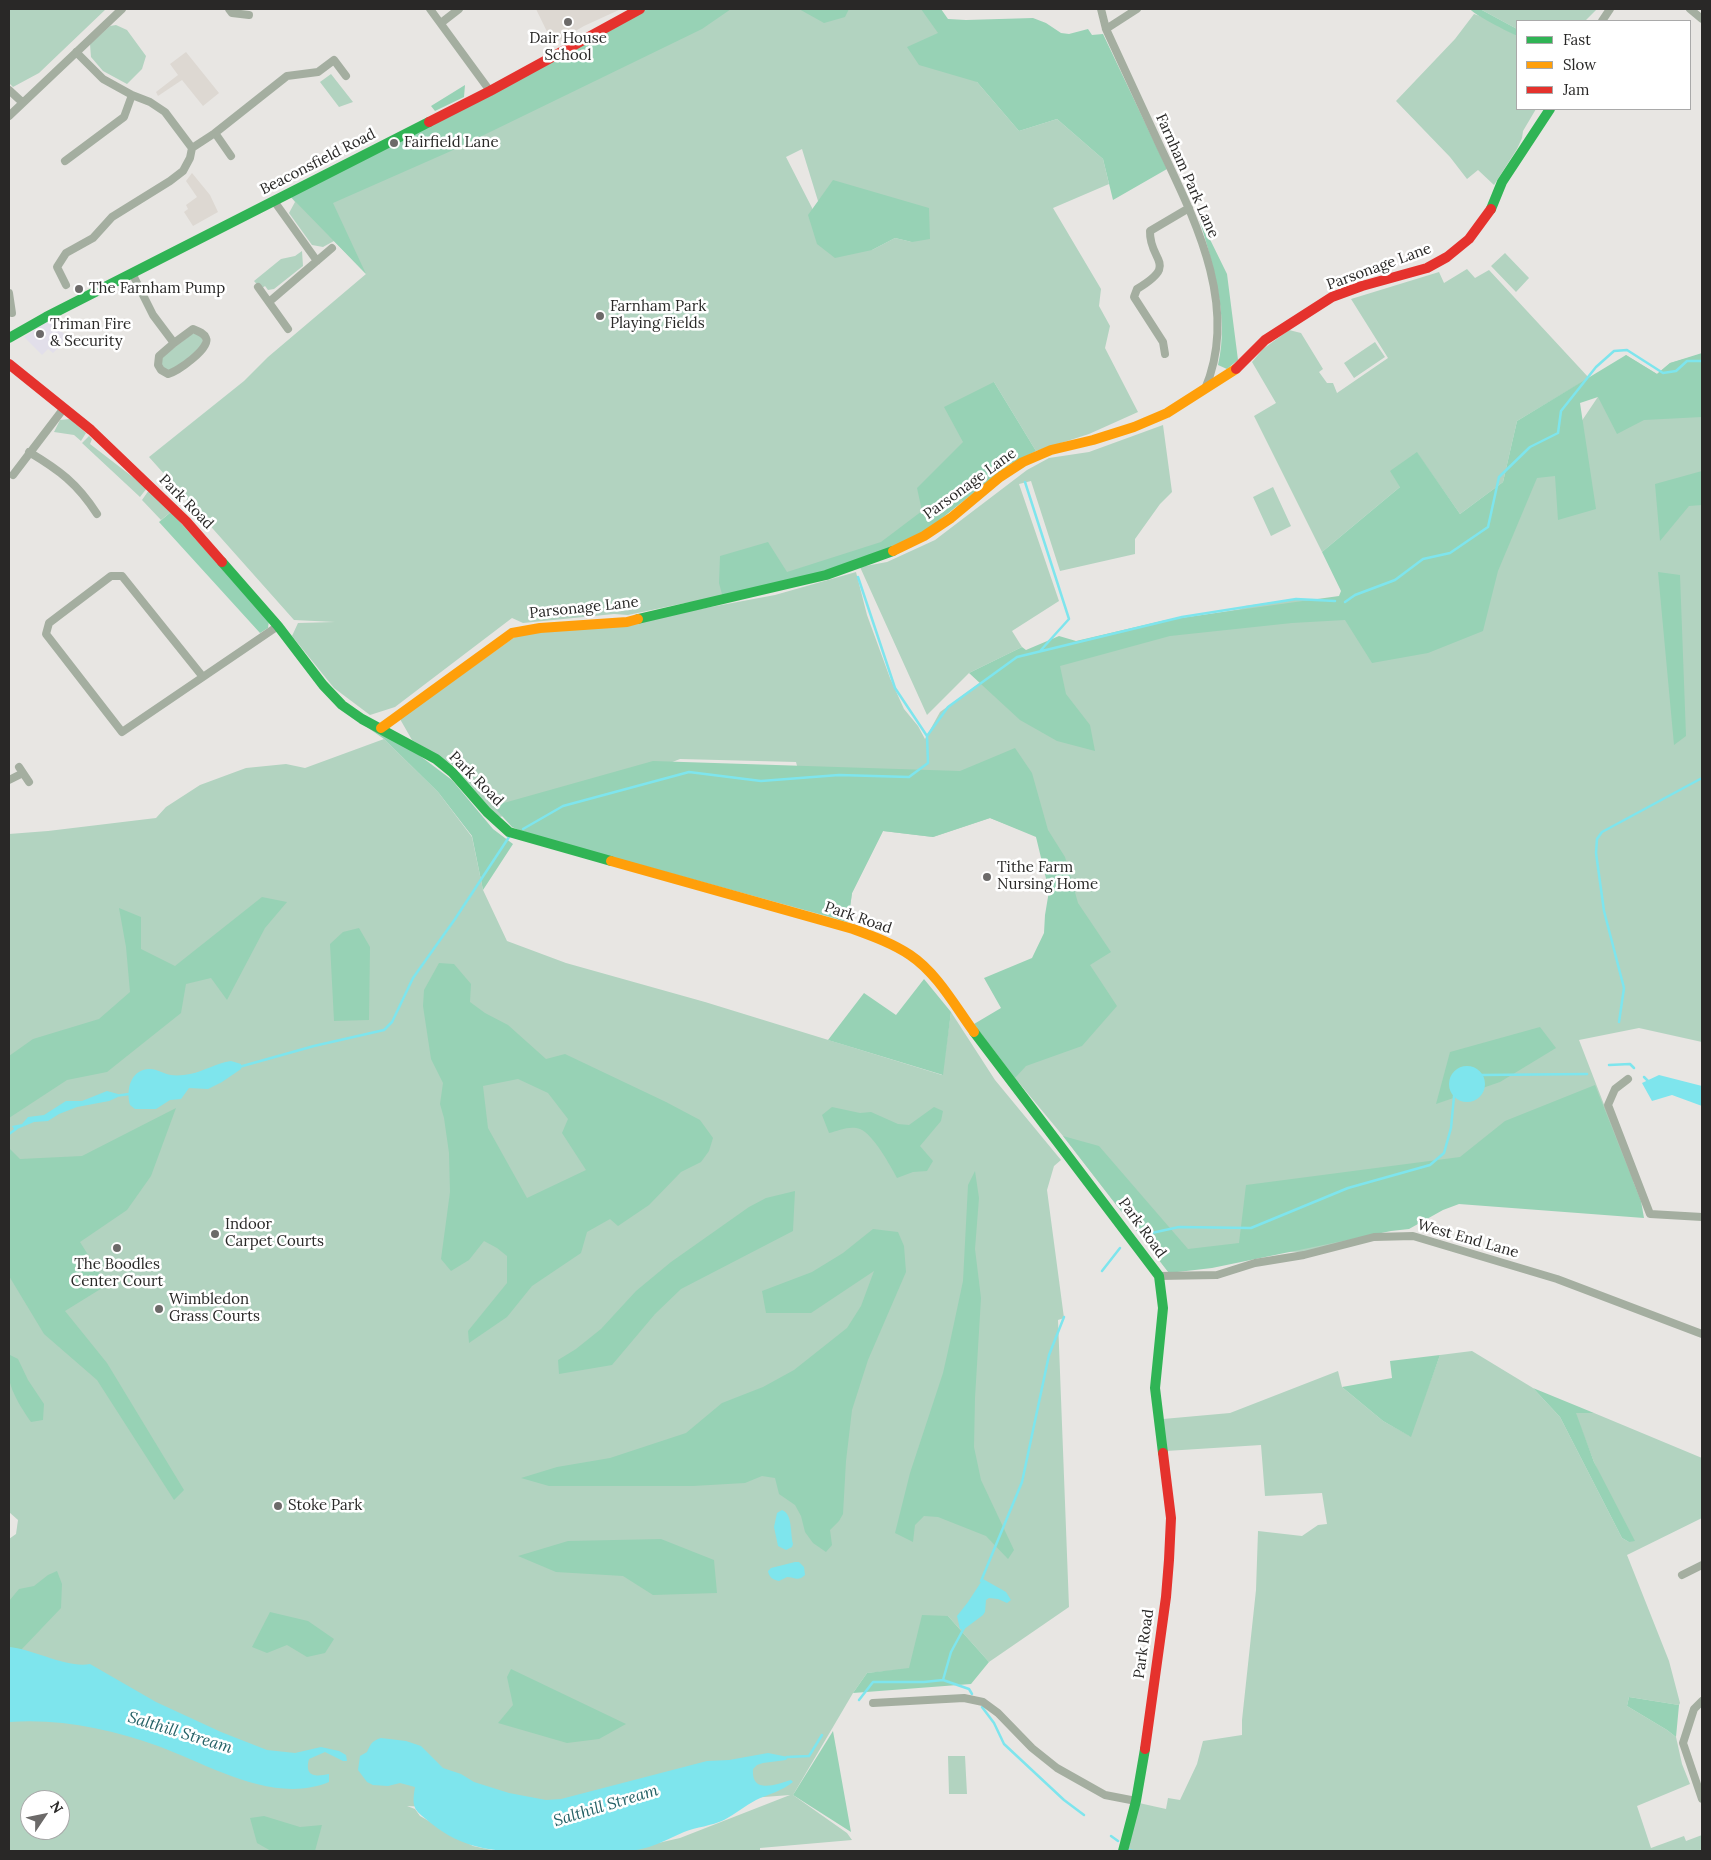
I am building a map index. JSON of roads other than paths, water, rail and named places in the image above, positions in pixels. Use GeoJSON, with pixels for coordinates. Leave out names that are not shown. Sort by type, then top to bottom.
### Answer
{"type":"FeatureCollection","features":[{"type":"Feature","properties":{"kind":"main road","name":"Beaconsfield Road"},"geometry":{"type":"LineString","coordinates":[[9,338],[46,317],[490,91],[640,9]]}},
{"type":"Feature","properties":{"kind":"main road","name":"Parsonage Lane"},"geometry":{"type":"LineString","coordinates":[[381,728],[512,633],[540,628],[627,622],[826,575],[883,556],[924,536],[951,518],[1000,477],[1023,462],[1051,450],[1093,440],[1134,427],[1167,413],[1232,374],[1266,340],[1332,298],[1362,286],[1427,268],[1447,257],[1469,239],[1490,212],[1502,182],[1549,110]]}},
{"type":"Feature","properties":{"kind":"main road","name":"Park Road"},"geometry":{"type":"LineString","coordinates":[[9,364],[91,430],[186,521],[278,626],[323,685],[342,705],[362,719],[436,759],[452,772],[487,812],[509,832],[853,929],[883,940],[910,955],[937,981],[998,1066],[1109,1208],[1159,1276],[1163,1308],[1155,1388],[1171,1518],[1166,1597],[1144,1755],[1136,1801],[1123,1851]]}},
{"type":"Feature","properties":{"kind":"street"},"geometry":{"type":"LineString","coordinates":[[9,116],[122,9]]}},
{"type":"Feature","properties":{"kind":"street"},"geometry":{"type":"LineString","coordinates":[[430,9],[490,91]]}},
{"type":"Feature","properties":{"kind":"street"},"geometry":{"type":"LineString","coordinates":[[441,23],[459,9]]}},
{"type":"Feature","properties":{"kind":"street","name":"Farnham Park Lane"},"geometry":{"type":"LineString","coordinates":[[1101,9],[1106,29],[1189,208],[1206,253],[1219,332],[1212,374],[1205,389]]}},
{"type":"Feature","properties":{"kind":"street"},"geometry":{"type":"LineString","coordinates":[[1106,29],[1136,9]]}},
{"type":"Feature","properties":{"kind":"street"},"geometry":{"type":"LineString","coordinates":[[1603,20],[1610,9]]}},
{"type":"Feature","properties":{"kind":"street"},"geometry":{"type":"LineString","coordinates":[[1690,9],[1702,19]]}},
{"type":"Feature","properties":{"kind":"street"},"geometry":{"type":"LineString","coordinates":[[231,11],[249,15]]}},
{"type":"Feature","properties":{"kind":"street"},"geometry":{"type":"LineString","coordinates":[[76,52],[103,79],[132,95],[150,102],[165,112],[192,148]]}},
{"type":"Feature","properties":{"kind":"street"},"geometry":{"type":"LineString","coordinates":[[66,284],[53,266],[66,253],[93,238],[112,217],[183,171],[190,158],[192,148],[287,76],[318,72],[334,60],[346,76]]}},
{"type":"Feature","properties":{"kind":"street"},"geometry":{"type":"LineString","coordinates":[[9,90],[22,102]]}},
{"type":"Feature","properties":{"kind":"street"},"geometry":{"type":"LineString","coordinates":[[66,160],[124,117],[132,95]]}},
{"type":"Feature","properties":{"kind":"street"},"geometry":{"type":"LineString","coordinates":[[214,133],[231,156]]}},
{"type":"Feature","properties":{"kind":"street"},"geometry":{"type":"LineString","coordinates":[[274,201],[317,261]]}},
{"type":"Feature","properties":{"kind":"street"},"geometry":{"type":"LineString","coordinates":[[1166,354],[1163,342],[1134,297],[1137,289],[1150,281],[1158,273],[1160,260],[1150,238],[1150,230],[1189,208]]}},
{"type":"Feature","properties":{"kind":"street"},"geometry":{"type":"LineString","coordinates":[[269,302],[332,248]]}},
{"type":"Feature","properties":{"kind":"street"},"geometry":{"type":"LineString","coordinates":[[132,273],[153,315],[174,342]]}},
{"type":"Feature","properties":{"kind":"street"},"geometry":{"type":"LineString","coordinates":[[258,287],[288,329]]}},
{"type":"Feature","properties":{"kind":"street"},"geometry":{"type":"LineString","coordinates":[[9,293],[12,313]]}},
{"type":"Feature","properties":{"kind":"street"},"geometry":{"type":"LineString","coordinates":[[193,328],[201,332],[206,337],[207,342],[203,350],[174,373],[168,374],[161,370],[158,365],[159,356],[174,342],[193,328]]}},
{"type":"Feature","properties":{"kind":"street"},"geometry":{"type":"LineString","coordinates":[[1163,342],[1173,344]]}},
{"type":"Feature","properties":{"kind":"street"},"geometry":{"type":"LineString","coordinates":[[13,475],[64,408]]}},
{"type":"Feature","properties":{"kind":"street"},"geometry":{"type":"LineString","coordinates":[[29,452],[60,471],[86,497],[97,514]]}},
{"type":"Feature","properties":{"kind":"street"},"geometry":{"type":"LineString","coordinates":[[202,677],[122,576],[111,576],[49,623],[46,628],[46,634],[122,732],[278,626]]}},
{"type":"Feature","properties":{"kind":"street"},"geometry":{"type":"LineString","coordinates":[[9,780],[21,770],[28,782]]}},
{"type":"Feature","properties":{"kind":"street"},"geometry":{"type":"LineString","coordinates":[[1614,1078],[1617,1087]]}},
{"type":"Feature","properties":{"kind":"street"},"geometry":{"type":"LineString","coordinates":[[1628,1079],[1617,1087],[1608,1105],[1650,1214],[1702,1217]]}},
{"type":"Feature","properties":{"kind":"street","name":"West End Lane"},"geometry":{"type":"LineString","coordinates":[[1159,1276],[1216,1274],[1255,1263],[1304,1255],[1374,1237],[1413,1236],[1557,1279],[1702,1334]]}},
{"type":"Feature","properties":{"kind":"street"},"geometry":{"type":"LineString","coordinates":[[1682,1575],[1702,1565]]}},
{"type":"Feature","properties":{"kind":"street"},"geometry":{"type":"LineString","coordinates":[[873,1703],[964,1698],[983,1702],[998,1713],[1032,1748],[1058,1768],[1105,1795],[1136,1801]]}},
{"type":"Feature","properties":{"kind":"street"},"geometry":{"type":"LineString","coordinates":[[1702,1701],[1694,1709],[1683,1743],[1702,1799]]}},
{"type":"Feature","properties":{"kind":"street"},"geometry":{"type":"LineString","coordinates":[[1694,1709],[1702,1713]]}},
{"type":"Feature","properties":{"kind":"water"},"geometry":{"type":"Polygon","coordinates":[[[231,1061],[241,1064],[241,1069],[208,1089],[189,1088],[181,1099],[170,1100],[156,1109],[135,1109],[130,1105],[129,1088],[133,1077],[137,1073],[151,1069],[171,1075],[183,1075],[231,1061]]]}},
{"type":"Feature","properties":{"kind":"water"},"geometry":{"type":"Polygon","coordinates":[[[1467,1066],[1474,1067],[1480,1071],[1484,1077],[1484,1091],[1480,1097],[1474,1101],[1467,1102],[1460,1101],[1454,1097],[1450,1091],[1449,1084],[1450,1077],[1454,1071],[1460,1067],[1467,1066]]]}},
{"type":"Feature","properties":{"kind":"water"},"geometry":{"type":"Polygon","coordinates":[[[1659,1075],[1702,1086],[1702,1106],[1672,1095],[1652,1101],[1642,1083],[1659,1075]]]}},
{"type":"Feature","properties":{"kind":"water"},"geometry":{"type":"Polygon","coordinates":[[[107,1091],[118,1094],[118,1097],[109,1101],[77,1107],[59,1114],[48,1121],[34,1122],[15,1130],[12,1126],[22,1124],[28,1117],[44,1115],[66,1101],[82,1101],[107,1091]]]}},
{"type":"Feature","properties":{"kind":"water"},"geometry":{"type":"Polygon","coordinates":[[[782,1510],[786,1512],[790,1520],[793,1544],[792,1547],[786,1550],[778,1546],[774,1527],[777,1513],[782,1510]]]}},
{"type":"Feature","properties":{"kind":"water"},"geometry":{"type":"Polygon","coordinates":[[[799,1562],[804,1567],[805,1575],[800,1578],[787,1577],[779,1581],[769,1575],[768,1571],[771,1568],[799,1562]]]}},
{"type":"Feature","properties":{"kind":"water"},"geometry":{"type":"Polygon","coordinates":[[[983,1579],[1006,1592],[1011,1600],[1007,1603],[989,1598],[986,1600],[983,1615],[963,1630],[960,1629],[957,1616],[983,1579]]]}},
{"type":"Feature","properties":{"kind":"water"},"geometry":{"type":"Polygon","coordinates":[[[9,1647],[72,1664],[90,1664],[156,1702],[221,1732],[267,1750],[295,1753],[321,1747],[339,1751],[346,1755],[347,1761],[343,1761],[325,1752],[309,1759],[308,1769],[310,1772],[316,1775],[329,1774],[329,1782],[308,1788],[286,1789],[242,1780],[158,1746],[103,1730],[66,1723],[9,1722],[9,1647]]]}},
{"type":"Feature","properties":{"kind":"water"},"geometry":{"type":"Polygon","coordinates":[[[381,1738],[406,1741],[421,1746],[443,1768],[461,1774],[474,1782],[509,1793],[546,1800],[561,1799],[707,1761],[729,1760],[768,1753],[788,1757],[786,1760],[757,1765],[753,1769],[753,1777],[756,1782],[766,1786],[791,1780],[793,1782],[780,1790],[756,1800],[724,1820],[684,1832],[639,1849],[610,1852],[498,1850],[464,1843],[432,1824],[418,1812],[414,1805],[415,1787],[400,1783],[388,1786],[373,1785],[367,1782],[358,1770],[360,1756],[367,1752],[374,1741],[381,1738]]]}},
{"type":"Feature","properties":{"kind":"waterway"},"geometry":{"type":"LineString","coordinates":[[1345,602],[1355,595],[1395,580],[1423,559],[1450,553],[1488,527],[1499,477],[1530,447],[1558,433],[1561,411],[1596,367],[1614,351],[1627,350],[1663,373],[1676,371],[1687,361],[1702,361]]}},
{"type":"Feature","properties":{"kind":"waterway"},"geometry":{"type":"LineString","coordinates":[[1025,482],[1069,619],[1041,650]]}},
{"type":"Feature","properties":{"kind":"waterway"},"geometry":{"type":"LineString","coordinates":[[858,577],[895,688],[927,736]]}},
{"type":"Feature","properties":{"kind":"waterway"},"geometry":{"type":"LineString","coordinates":[[523,829],[563,806],[689,772],[761,781],[839,775],[909,777],[928,763],[927,736],[948,707],[1017,657],[1182,617],[1296,599],[1335,601]]}},
{"type":"Feature","properties":{"kind":"waterway"},"geometry":{"type":"LineString","coordinates":[[1619,1022],[1624,988],[1604,911],[1596,853],[1597,839],[1602,832],[1702,778]]}},
{"type":"Feature","properties":{"kind":"waterway"},"geometry":{"type":"LineString","coordinates":[[239,1067],[314,1046],[384,1030],[392,1022],[413,978],[455,919],[509,837]]}},
{"type":"Feature","properties":{"kind":"waterway"},"geometry":{"type":"LineString","coordinates":[[1609,1065],[1630,1064],[1634,1068]]}},
{"type":"Feature","properties":{"kind":"waterway"},"geometry":{"type":"LineString","coordinates":[[1481,1075],[1587,1074]]}},
{"type":"Feature","properties":{"kind":"waterway"},"geometry":{"type":"LineString","coordinates":[[1644,1077],[1650,1083]]}},
{"type":"Feature","properties":{"kind":"waterway"},"geometry":{"type":"LineString","coordinates":[[115,1096],[129,1094]]}},
{"type":"Feature","properties":{"kind":"waterway"},"geometry":{"type":"LineString","coordinates":[[1147,1234],[1179,1227],[1251,1228],[1348,1188],[1430,1165],[1444,1153],[1451,1128],[1455,1095]]}},
{"type":"Feature","properties":{"kind":"waterway"},"geometry":{"type":"LineString","coordinates":[[9,1134],[16,1129]]}},
{"type":"Feature","properties":{"kind":"waterway"},"geometry":{"type":"LineString","coordinates":[[1102,1271],[1120,1248]]}},
{"type":"Feature","properties":{"kind":"waterway"},"geometry":{"type":"LineString","coordinates":[[981,1581],[1022,1482],[1049,1355],[1064,1317]]}},
{"type":"Feature","properties":{"kind":"waterway"},"geometry":{"type":"LineString","coordinates":[[943,1680],[951,1652],[964,1628]]}},
{"type":"Feature","properties":{"kind":"waterway","name":"Salthill Stream"},"geometry":{"type":"LineString","coordinates":[[859,1700],[873,1682],[943,1680],[969,1689],[972,1694]]}},
{"type":"Feature","properties":{"kind":"waterway","name":"Salthill Stream"},"geometry":{"type":"LineString","coordinates":[[982,1707],[994,1723],[1004,1744],[1064,1800],[1084,1815]]}},
{"type":"Feature","properties":{"kind":"waterway","name":"Salthill Stream"},"geometry":{"type":"LineString","coordinates":[[787,1757],[809,1756],[822,1735]]}},
{"type":"Feature","properties":{"kind":"waterway","name":"Salthill Stream"},"geometry":{"type":"LineString","coordinates":[[1111,1836],[1118,1841]]}},
{"type":"Feature","properties":{"kind":"place","name":"Dair House School"},"geometry":{"type":"Point","coordinates":[568,22]}},
{"type":"Feature","properties":{"kind":"place","name":"Fairfield Lane"},"geometry":{"type":"Point","coordinates":[394,143]}},
{"type":"Feature","properties":{"kind":"place","name":"The Farnham Pump"},"geometry":{"type":"Point","coordinates":[79,289]}},
{"type":"Feature","properties":{"kind":"place","name":"Farnham Park Playing Fields"},"geometry":{"type":"Point","coordinates":[600,316]}},
{"type":"Feature","properties":{"kind":"place","name":"Triman Fire & Security"},"geometry":{"type":"Point","coordinates":[40,334]}},
{"type":"Feature","properties":{"kind":"place","name":"Tithe Farm Nursing Home"},"geometry":{"type":"Point","coordinates":[987,877]}},
{"type":"Feature","properties":{"kind":"place","name":"Indoor Carpet Courts"},"geometry":{"type":"Point","coordinates":[215,1234]}},
{"type":"Feature","properties":{"kind":"place","name":"The Boodles Center Court"},"geometry":{"type":"Point","coordinates":[117,1248]}},
{"type":"Feature","properties":{"kind":"place","name":"Wimbledon Grass Courts"},"geometry":{"type":"Point","coordinates":[159,1309]}},
{"type":"Feature","properties":{"kind":"place","name":"Stoke Park"},"geometry":{"type":"Point","coordinates":[278,1506]}}]}
